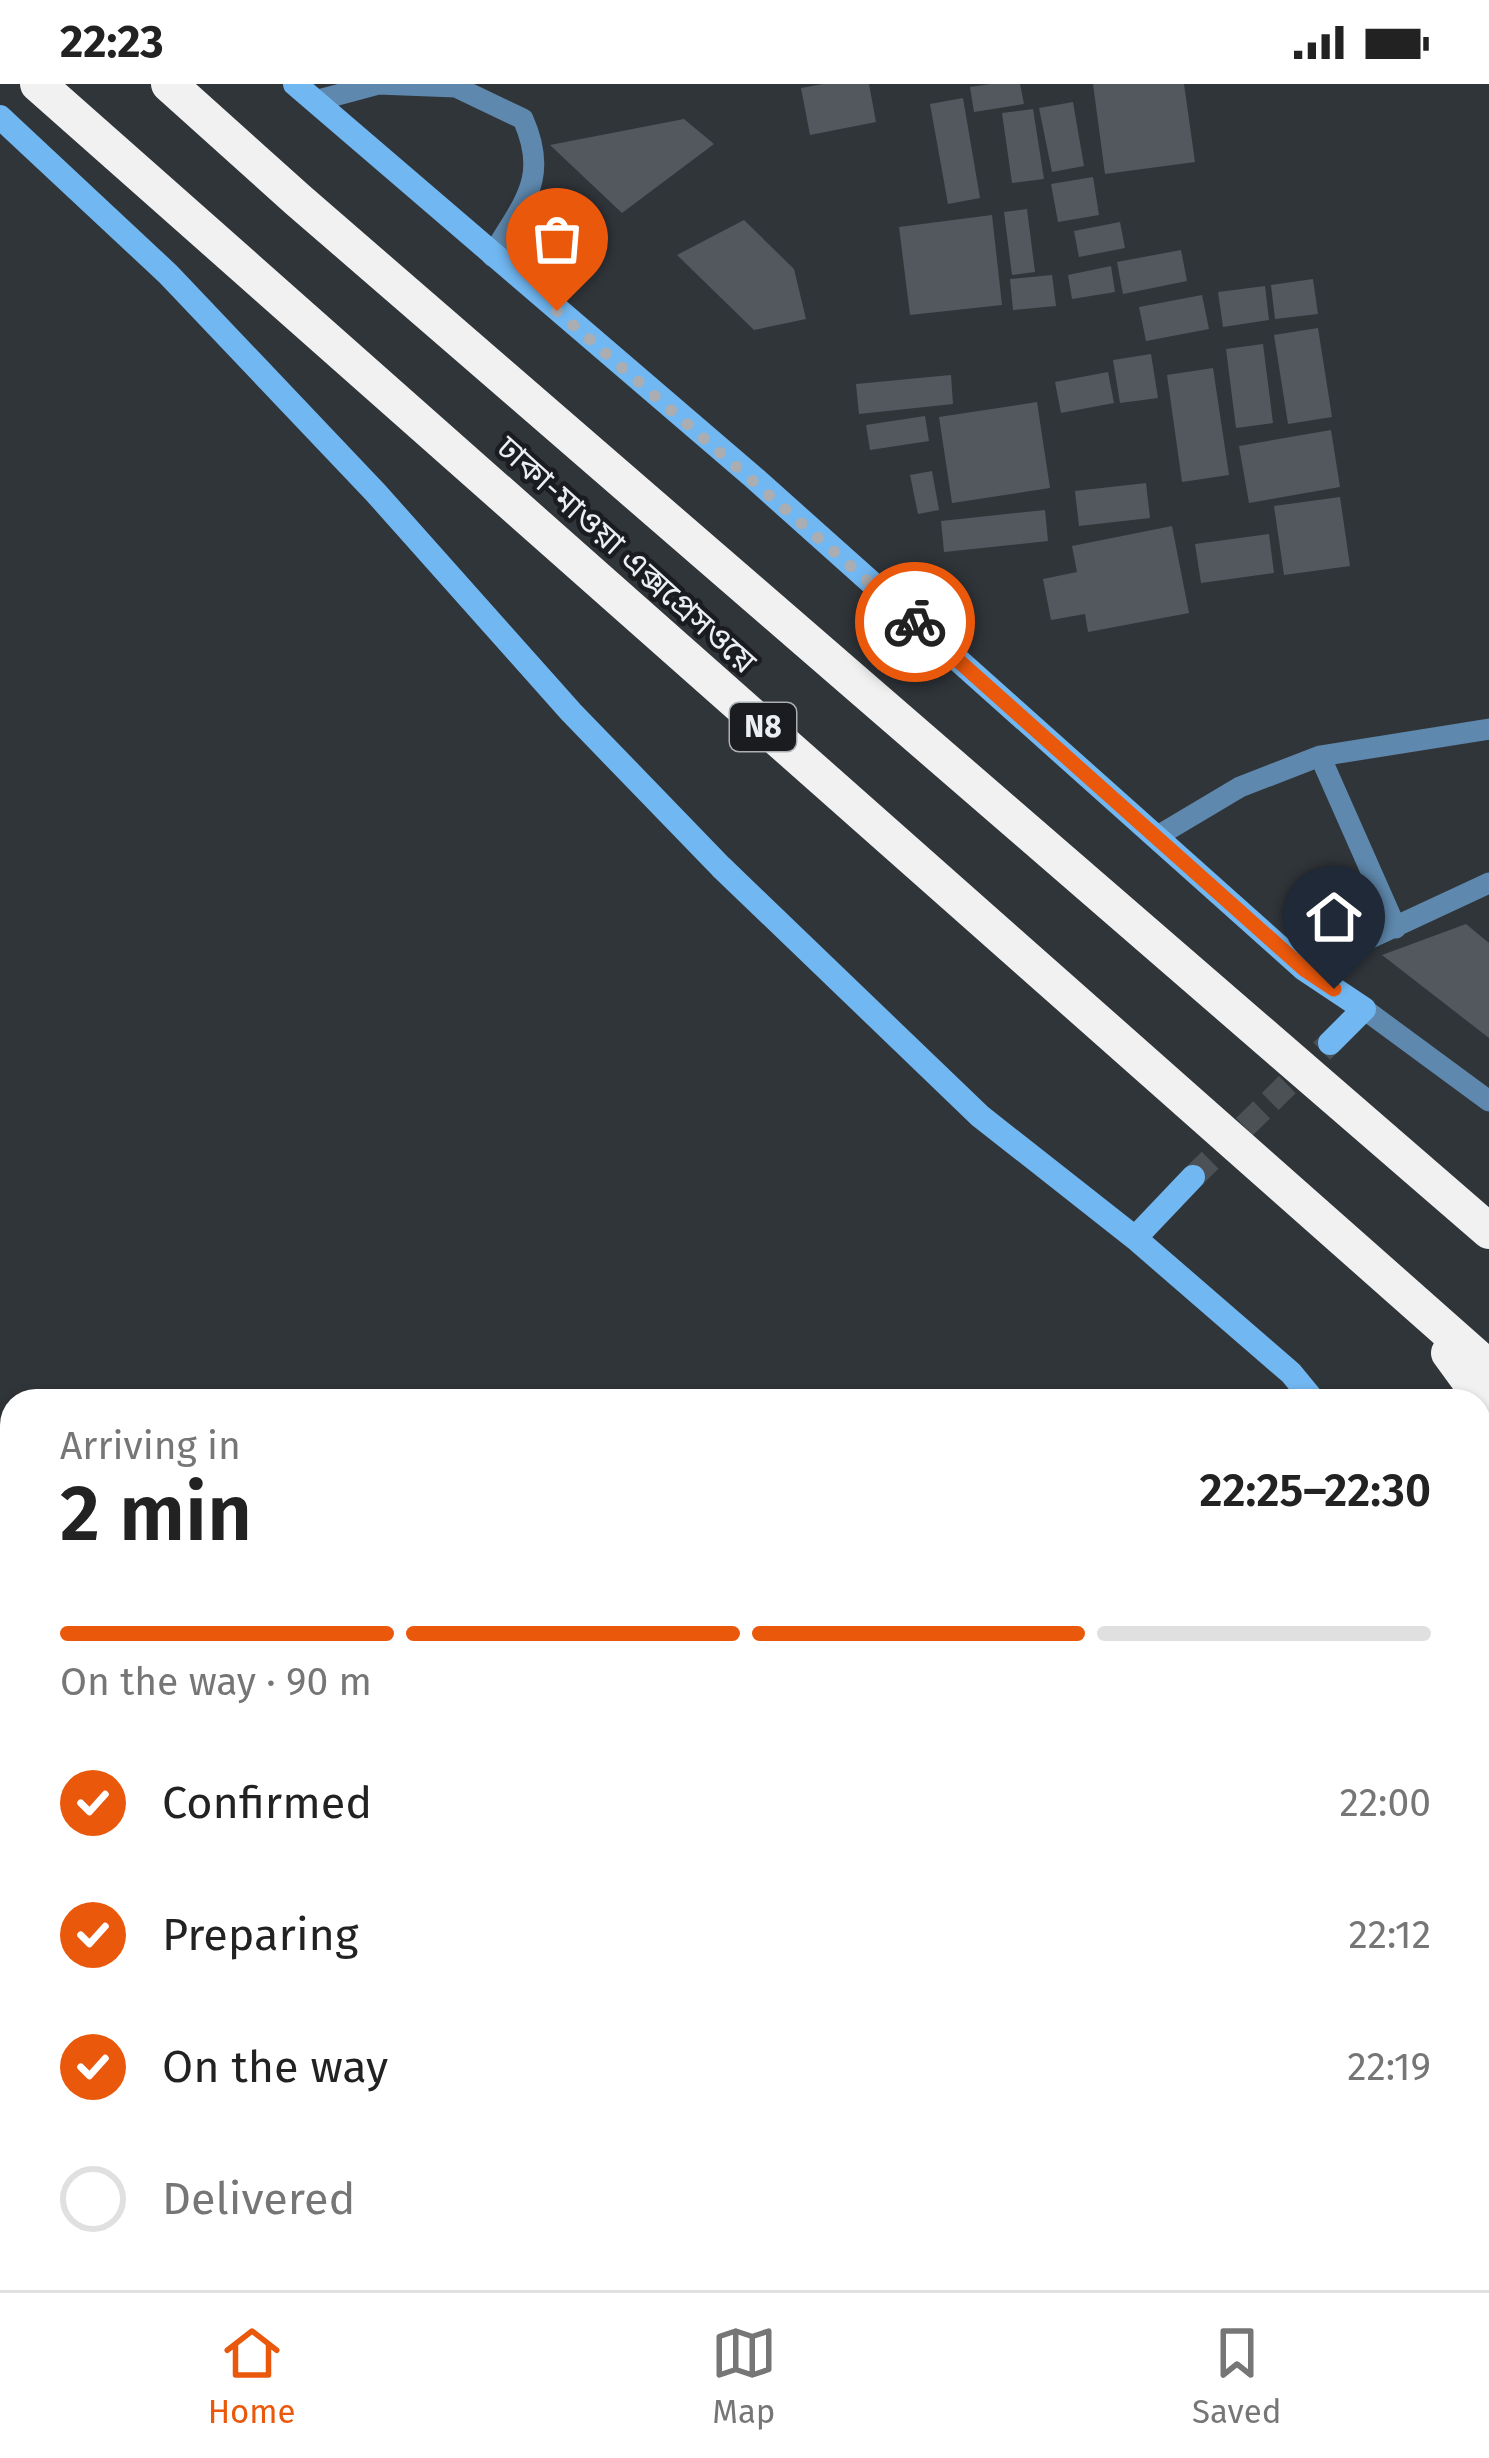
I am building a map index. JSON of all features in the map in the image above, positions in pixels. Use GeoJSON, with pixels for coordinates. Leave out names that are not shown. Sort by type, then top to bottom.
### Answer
{"type":"FeatureCollection","features":[{"type":"Feature","properties":{"kind":"highway","name":"ঢাকা-মাওয়া এক্সপ্রেসওয়ে"},"geometry":{"type":"LineString","coordinates":[[38,84],[1489,1368]]}},
{"type":"Feature","properties":{"kind":"highway","name":"ঢাকা-মাওয়া এক্সপ্রেসওয়ে"},"geometry":{"type":"LineString","coordinates":[[169,84],[1489,1231]]}},
{"type":"Feature","properties":{"kind":"highway"},"geometry":{"type":"LineString","coordinates":[[1412,1301],[1475,1389]]}},
{"type":"Feature","properties":{"kind":"main road"},"geometry":{"type":"LineString","coordinates":[[295,84],[752,476],[1304,969],[1364,1009],[1330,1043]]}},
{"type":"Feature","properties":{"kind":"main road"},"geometry":{"type":"LineString","coordinates":[[0,117],[184,291],[376,493],[571,712],[721,867],[980,1116],[1135,1238],[1304,1389]]}},
{"type":"Feature","properties":{"kind":"main road"},"geometry":{"type":"LineString","coordinates":[[1135,1238],[1193,1177]]}},
{"type":"Feature","properties":{"kind":"lane"},"geometry":{"type":"LineString","coordinates":[[315,101],[378,84],[456,87],[523,119],[535,146],[534,182],[492,256]]}},
{"type":"Feature","properties":{"kind":"lane"},"geometry":{"type":"LineString","coordinates":[[1156,838],[1240,788],[1320,756],[1489,729]]}},
{"type":"Feature","properties":{"kind":"lane"},"geometry":{"type":"LineString","coordinates":[[1320,756],[1396,928]]}},
{"type":"Feature","properties":{"kind":"lane"},"geometry":{"type":"LineString","coordinates":[[1304,969],[1489,883]]}},
{"type":"Feature","properties":{"kind":"lane"},"geometry":{"type":"LineString","coordinates":[[1364,1009],[1489,1101]]}},
{"type":"Feature","properties":{"kind":"building"},"geometry":{"type":"Polygon","coordinates":[[[869,84],[876,122],[810,135],[801,88],[869,84]]]}},
{"type":"Feature","properties":{"kind":"building"},"geometry":{"type":"Polygon","coordinates":[[[1020,84],[1024,104],[974,112],[970,87],[1020,84]]]}},
{"type":"Feature","properties":{"kind":"building"},"geometry":{"type":"Polygon","coordinates":[[[1093,84],[1184,84],[1195,162],[1105,174],[1093,84]]]}},
{"type":"Feature","properties":{"kind":"building"},"geometry":{"type":"Polygon","coordinates":[[[963,98],[980,198],[948,204],[930,104],[963,98]]]}},
{"type":"Feature","properties":{"kind":"building"},"geometry":{"type":"Polygon","coordinates":[[[1073,102],[1084,166],[1052,172],[1039,108],[1073,102]]]}},
{"type":"Feature","properties":{"kind":"building"},"geometry":{"type":"Polygon","coordinates":[[[1033,109],[1044,179],[1012,183],[1002,113],[1033,109]]]}},
{"type":"Feature","properties":{"kind":"building"},"geometry":{"type":"Polygon","coordinates":[[[684,119],[714,144],[622,213],[550,145],[684,119]]]}},
{"type":"Feature","properties":{"kind":"building"},"geometry":{"type":"Polygon","coordinates":[[[1093,177],[1099,215],[1058,222],[1051,184],[1093,177]]]}},
{"type":"Feature","properties":{"kind":"building"},"geometry":{"type":"Polygon","coordinates":[[[1027,209],[1035,272],[1012,275],[1004,212],[1027,209]]]}},
{"type":"Feature","properties":{"kind":"building"},"geometry":{"type":"Polygon","coordinates":[[[992,215],[1002,305],[910,315],[899,227],[992,215]]]}},
{"type":"Feature","properties":{"kind":"building"},"geometry":{"type":"Polygon","coordinates":[[[744,220],[794,269],[806,319],[754,330],[677,255],[744,220]]]}},
{"type":"Feature","properties":{"kind":"building"},"geometry":{"type":"Polygon","coordinates":[[[1120,222],[1125,248],[1079,257],[1074,231],[1120,222]]]}},
{"type":"Feature","properties":{"kind":"building"},"geometry":{"type":"Polygon","coordinates":[[[1181,250],[1187,281],[1123,294],[1117,262],[1181,250]]]}},
{"type":"Feature","properties":{"kind":"building"},"geometry":{"type":"Polygon","coordinates":[[[1111,266],[1115,292],[1072,299],[1068,275],[1111,266]]]}},
{"type":"Feature","properties":{"kind":"building"},"geometry":{"type":"Polygon","coordinates":[[[1052,275],[1056,306],[1013,310],[1010,279],[1052,275]]]}},
{"type":"Feature","properties":{"kind":"building"},"geometry":{"type":"Polygon","coordinates":[[[1313,279],[1318,314],[1275,319],[1271,285],[1313,279]]]}},
{"type":"Feature","properties":{"kind":"building"},"geometry":{"type":"Polygon","coordinates":[[[1265,286],[1269,320],[1223,327],[1218,292],[1265,286]]]}},
{"type":"Feature","properties":{"kind":"building"},"geometry":{"type":"Polygon","coordinates":[[[1202,295],[1209,329],[1146,341],[1139,307],[1202,295]]]}},
{"type":"Feature","properties":{"kind":"building"},"geometry":{"type":"Polygon","coordinates":[[[1318,328],[1332,417],[1288,424],[1274,335],[1318,328]]]}},
{"type":"Feature","properties":{"kind":"building"},"geometry":{"type":"Polygon","coordinates":[[[1263,344],[1273,423],[1236,428],[1226,349],[1263,344]]]}},
{"type":"Feature","properties":{"kind":"building"},"geometry":{"type":"Polygon","coordinates":[[[1151,354],[1158,398],[1120,403],[1113,360],[1151,354]]]}},
{"type":"Feature","properties":{"kind":"building"},"geometry":{"type":"Polygon","coordinates":[[[1213,368],[1229,475],[1182,482],[1167,375],[1213,368]]]}},
{"type":"Feature","properties":{"kind":"building"},"geometry":{"type":"Polygon","coordinates":[[[1108,372],[1114,403],[1061,413],[1055,382],[1108,372]]]}},
{"type":"Feature","properties":{"kind":"building"},"geometry":{"type":"Polygon","coordinates":[[[951,375],[953,404],[859,414],[856,384],[951,375]]]}},
{"type":"Feature","properties":{"kind":"building"},"geometry":{"type":"Polygon","coordinates":[[[1037,402],[1050,488],[952,503],[939,417],[1037,402]]]}},
{"type":"Feature","properties":{"kind":"building"},"geometry":{"type":"Polygon","coordinates":[[[925,416],[929,441],[870,450],[866,425],[925,416]]]}},
{"type":"Feature","properties":{"kind":"building"},"geometry":{"type":"Polygon","coordinates":[[[1331,430],[1340,487],[1249,503],[1239,446],[1331,430]]]}},
{"type":"Feature","properties":{"kind":"building"},"geometry":{"type":"Polygon","coordinates":[[[932,471],[939,510],[918,514],[910,475],[932,471]]]}},
{"type":"Feature","properties":{"kind":"building"},"geometry":{"type":"Polygon","coordinates":[[[1146,483],[1150,518],[1079,526],[1075,491],[1146,483]]]}},
{"type":"Feature","properties":{"kind":"building"},"geometry":{"type":"Polygon","coordinates":[[[1340,497],[1350,566],[1284,575],[1274,506],[1340,497]]]}},
{"type":"Feature","properties":{"kind":"building"},"geometry":{"type":"Polygon","coordinates":[[[1045,510],[1048,541],[944,552],[941,521],[1045,510]]]}},
{"type":"Feature","properties":{"kind":"building"},"geometry":{"type":"Polygon","coordinates":[[[1172,526],[1189,613],[1088,632],[1085,614],[1051,620],[1043,579],[1077,572],[1072,546],[1172,526]]]}},
{"type":"Feature","properties":{"kind":"building"},"geometry":{"type":"Polygon","coordinates":[[[1269,534],[1274,573],[1201,583],[1195,544],[1269,534]]]}},
{"type":"Feature","properties":{"kind":"building"},"geometry":{"type":"Polygon","coordinates":[[[1466,924],[1489,943],[1489,1038],[1382,955],[1466,924]]]}},
{"type":"Feature","properties":{"kind":"tunnel"},"geometry":{"type":"LineString","coordinates":[[1193,1177],[1330,1043]]}},
{"type":"Feature","properties":{"kind":"way so far"},"geometry":{"type":"LineString","coordinates":[[557,311],[915,622]]}},
{"type":"Feature","properties":{"kind":"route"},"geometry":{"type":"LineString","coordinates":[[915,622],[1304,969],[1334,989]]}}]}
